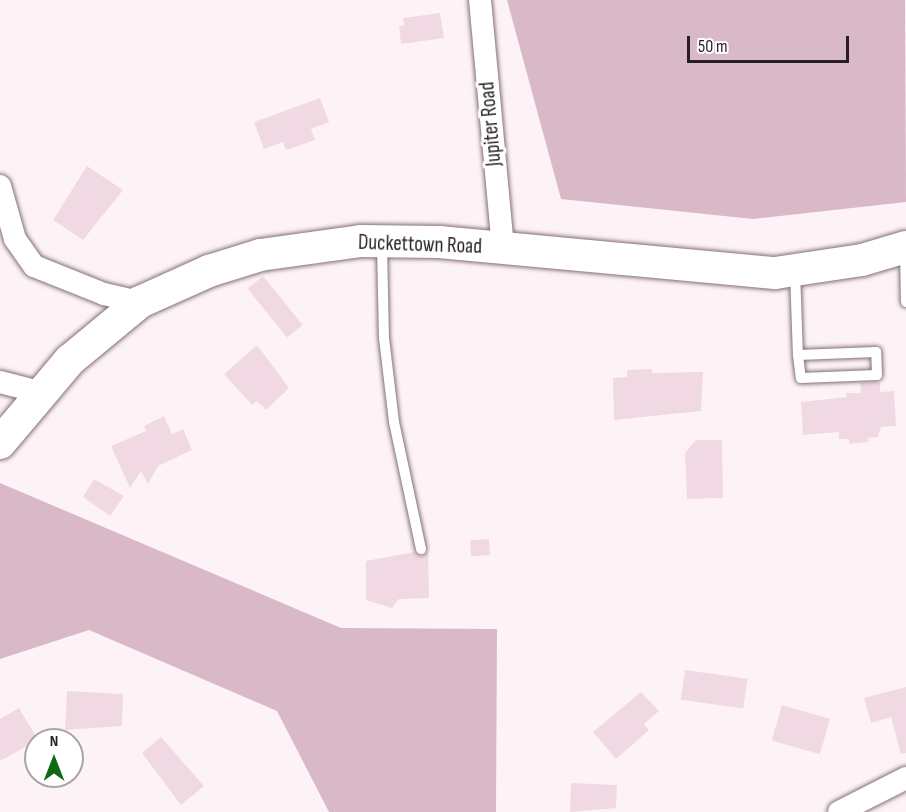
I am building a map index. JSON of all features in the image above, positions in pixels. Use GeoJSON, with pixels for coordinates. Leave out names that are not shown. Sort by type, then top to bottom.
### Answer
{"type":"FeatureCollection","features":[{"type":"Feature","properties":{"kind":"street","name":"Jupiter Road"},"geometry":{"type":"LineString","coordinates":[[480,0],[503,249]]}},
{"type":"Feature","properties":{"kind":"street"},"geometry":{"type":"LineString","coordinates":[[0,186],[15,238],[34,266],[104,294],[140,302]]}},
{"type":"Feature","properties":{"kind":"street","name":"Duckettown Road"},"geometry":{"type":"LineString","coordinates":[[0,443],[39,392],[140,302],[209,271],[260,255],[309,245],[382,242],[503,249],[775,273],[795,271],[906,247]]}},
{"type":"Feature","properties":{"kind":"street"},"geometry":{"type":"LineString","coordinates":[[0,382],[39,392]]}},
{"type":"Feature","properties":{"kind":"street"},"geometry":{"type":"LineString","coordinates":[[839,812],[906,778]]}},
{"type":"Feature","properties":{"kind":"lane"},"geometry":{"type":"LineString","coordinates":[[382,242],[384,338],[394,422],[421,549]]}},
{"type":"Feature","properties":{"kind":"lane"},"geometry":{"type":"LineString","coordinates":[[906,247],[906,302]]}},
{"type":"Feature","properties":{"kind":"lane"},"geometry":{"type":"LineString","coordinates":[[795,271],[798,355],[801,378],[877,375],[876,352],[798,355]]}},
{"type":"Feature","properties":{"kind":"shaded area"},"geometry":{"type":"Polygon","coordinates":[[[507,0],[905,0],[906,202],[753,219],[561,199],[507,0]]]}},
{"type":"Feature","properties":{"kind":"shaded area"},"geometry":{"type":"Polygon","coordinates":[[[0,483],[341,628],[497,629],[496,812],[329,812],[277,711],[89,630],[0,659],[0,483]]]}},
{"type":"Feature","properties":{"kind":"building"},"geometry":{"type":"Polygon","coordinates":[[[440,13],[444,38],[401,44],[399,26],[404,26],[403,18],[440,13]]]}},
{"type":"Feature","properties":{"kind":"building"},"geometry":{"type":"Polygon","coordinates":[[[320,98],[329,122],[311,129],[315,140],[286,150],[283,142],[264,149],[254,122],[320,98]]]}},
{"type":"Feature","properties":{"kind":"building"},"geometry":{"type":"Polygon","coordinates":[[[87,166],[123,190],[83,240],[53,220],[87,166]]]}},
{"type":"Feature","properties":{"kind":"building"},"geometry":{"type":"Polygon","coordinates":[[[263,276],[303,325],[287,338],[247,289],[263,276]]]}},
{"type":"Feature","properties":{"kind":"building"},"geometry":{"type":"Polygon","coordinates":[[[257,345],[289,388],[266,410],[257,401],[252,405],[224,374],[257,345]]]}},
{"type":"Feature","properties":{"kind":"building"},"geometry":{"type":"Polygon","coordinates":[[[652,369],[652,373],[703,372],[701,411],[614,420],[613,378],[627,377],[627,370],[652,369]]]}},
{"type":"Feature","properties":{"kind":"building"},"geometry":{"type":"Polygon","coordinates":[[[880,382],[880,392],[894,391],[896,426],[881,427],[878,437],[868,438],[868,442],[849,444],[849,439],[839,439],[839,432],[803,435],[801,402],[847,397],[846,393],[861,393],[860,383],[880,382]]]}},
{"type":"Feature","properties":{"kind":"building"},"geometry":{"type":"Polygon","coordinates":[[[164,416],[172,434],[183,429],[192,450],[158,466],[148,484],[141,471],[130,488],[111,446],[146,431],[144,426],[164,416]]]}},
{"type":"Feature","properties":{"kind":"building"},"geometry":{"type":"Polygon","coordinates":[[[696,440],[722,440],[723,498],[687,499],[685,453],[696,440]]]}},
{"type":"Feature","properties":{"kind":"building"},"geometry":{"type":"Polygon","coordinates":[[[94,479],[124,496],[110,516],[83,497],[94,479]]]}},
{"type":"Feature","properties":{"kind":"building"},"geometry":{"type":"Polygon","coordinates":[[[489,539],[490,555],[471,556],[470,540],[489,539]]]}},
{"type":"Feature","properties":{"kind":"building"},"geometry":{"type":"Polygon","coordinates":[[[414,552],[422,556],[428,552],[429,598],[399,599],[392,608],[366,600],[366,561],[414,552]]]}},
{"type":"Feature","properties":{"kind":"building"},"geometry":{"type":"Polygon","coordinates":[[[685,670],[747,679],[743,708],[681,700],[685,670]]]}},
{"type":"Feature","properties":{"kind":"building"},"geometry":{"type":"Polygon","coordinates":[[[906,687],[906,753],[901,754],[891,717],[871,723],[864,698],[906,687]]]}},
{"type":"Feature","properties":{"kind":"building"},"geometry":{"type":"Polygon","coordinates":[[[67,691],[123,694],[122,726],[65,728],[67,691]]]}},
{"type":"Feature","properties":{"kind":"building"},"geometry":{"type":"Polygon","coordinates":[[[641,692],[659,711],[644,724],[649,730],[616,759],[593,732],[641,692]]]}},
{"type":"Feature","properties":{"kind":"building"},"geometry":{"type":"Polygon","coordinates":[[[782,705],[830,719],[820,754],[772,741],[782,705]]]}},
{"type":"Feature","properties":{"kind":"building"},"geometry":{"type":"Polygon","coordinates":[[[19,708],[31,728],[24,728],[24,748],[0,761],[0,719],[19,708]]]}},
{"type":"Feature","properties":{"kind":"building"},"geometry":{"type":"Polygon","coordinates":[[[161,737],[204,786],[181,805],[142,753],[161,737]]]}},
{"type":"Feature","properties":{"kind":"building"},"geometry":{"type":"Polygon","coordinates":[[[571,783],[617,785],[616,808],[570,812],[571,783]]]}}]}
